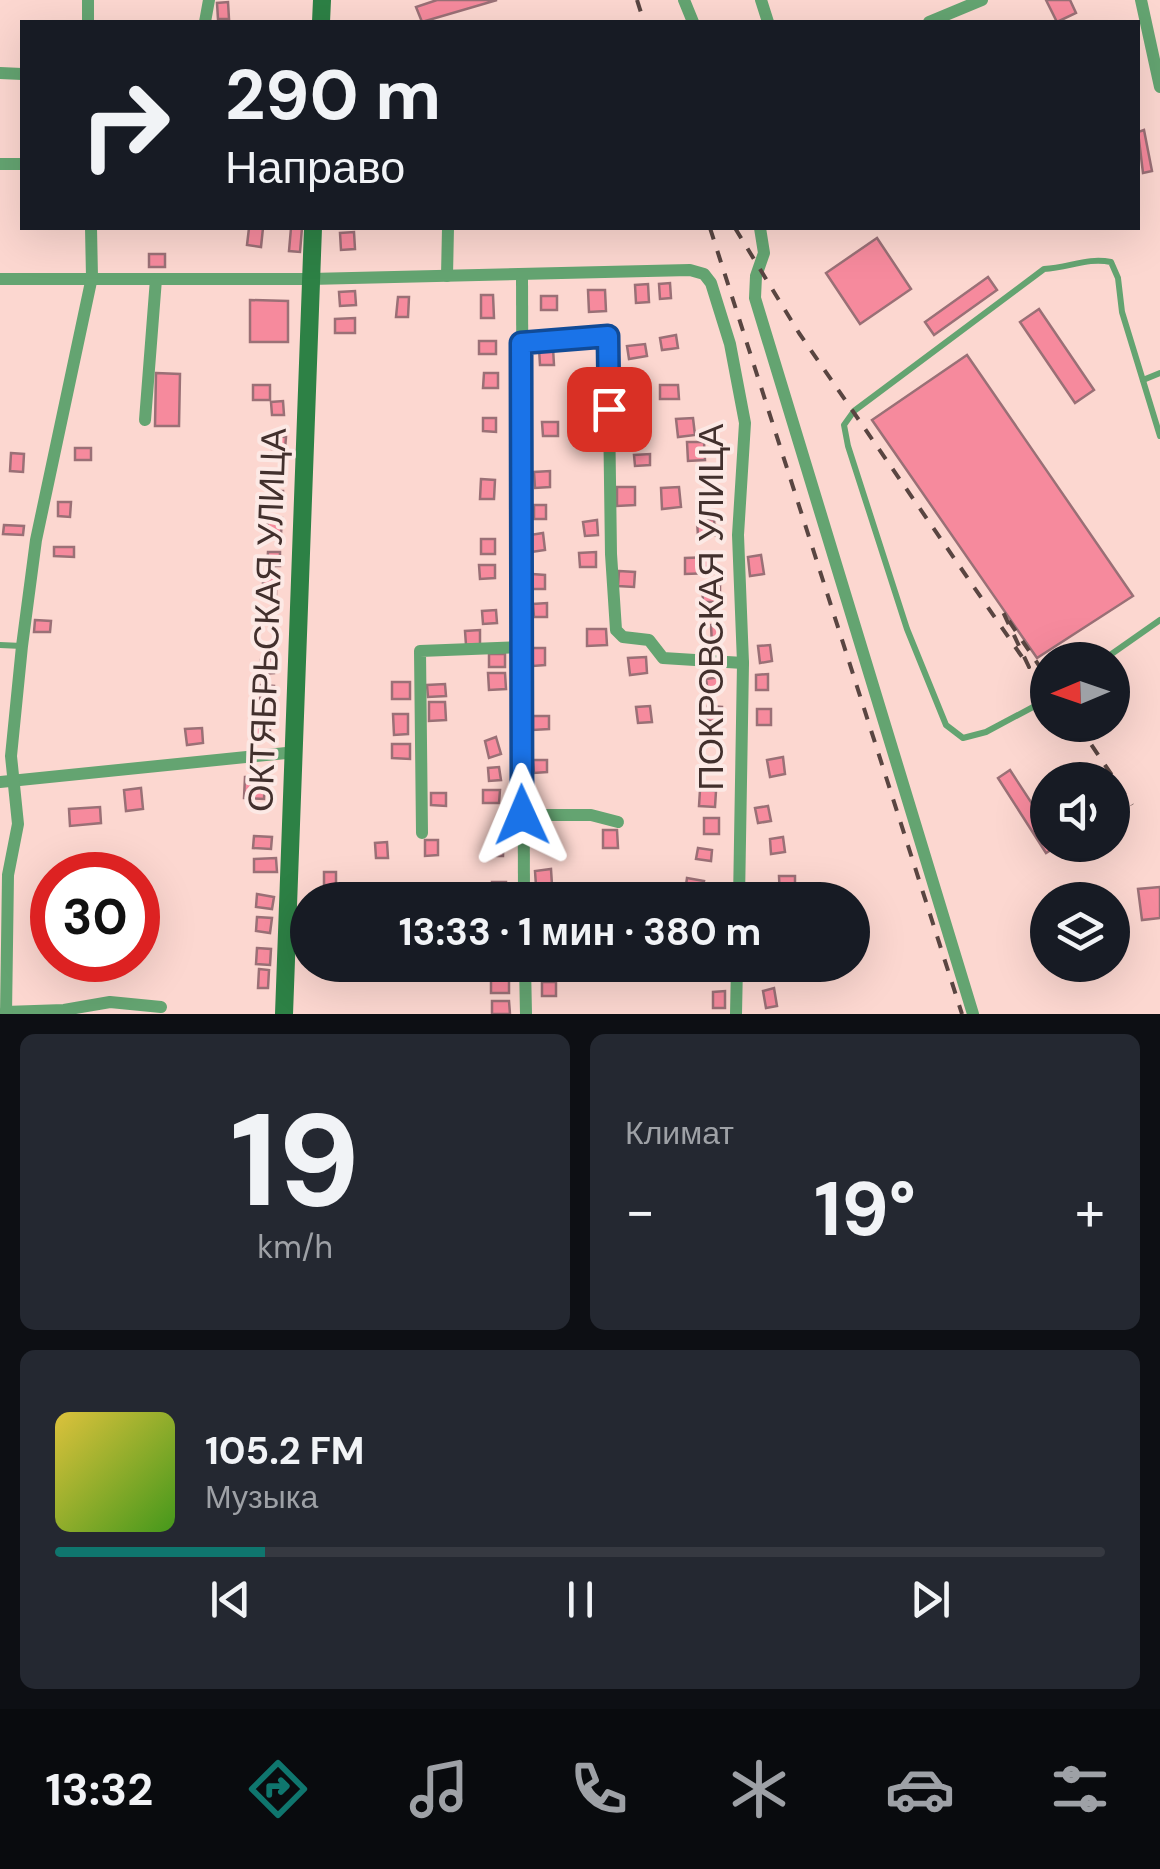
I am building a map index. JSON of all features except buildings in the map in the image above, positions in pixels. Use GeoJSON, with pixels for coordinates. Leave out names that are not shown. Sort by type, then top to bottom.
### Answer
{"type":"FeatureCollection","features":[{"type":"Feature","properties":{"kind":"street"},"geometry":{"type":"LineString","coordinates":[[934,20],[982,0]]}},
{"type":"Feature","properties":{"kind":"street"},"geometry":{"type":"LineString","coordinates":[[1141,0],[1160,87]]}},
{"type":"Feature","properties":{"kind":"street"},"geometry":{"type":"LineString","coordinates":[[91,230],[92,277],[36,540],[7,782],[18,824],[8,875],[6,1013],[64,1010],[110,1002],[161,1006]]}},
{"type":"Feature","properties":{"kind":"street","name":"ОКТЯБРЬСКАЯ УЛИЦА"},"geometry":{"type":"LineString","coordinates":[[284,1014],[313,230]]}},
{"type":"Feature","properties":{"kind":"street"},"geometry":{"type":"LineString","coordinates":[[447,276],[448,230]]}},
{"type":"Feature","properties":{"kind":"street"},"geometry":{"type":"LineString","coordinates":[[760,230],[764,253],[756,276],[755,298],[974,1014]]}},
{"type":"Feature","properties":{"kind":"street","name":"ПОКРОВСКАЯ УЛИЦА"},"geometry":{"type":"LineString","coordinates":[[522,276],[690,270],[704,274],[711,283],[730,344],[745,423],[738,535],[743,663],[738,882]]}},
{"type":"Feature","properties":{"kind":"street"},"geometry":{"type":"LineString","coordinates":[[0,279],[522,276],[524,882]]}},
{"type":"Feature","properties":{"kind":"street"},"geometry":{"type":"LineString","coordinates":[[145,420],[156,279]]}},
{"type":"Feature","properties":{"kind":"street"},"geometry":{"type":"LineString","coordinates":[[521,343],[608,336],[616,630],[622,637],[649,640],[663,658],[743,663]]}},
{"type":"Feature","properties":{"kind":"street"},"geometry":{"type":"LineString","coordinates":[[422,833],[420,651],[522,647]]}},
{"type":"Feature","properties":{"kind":"street"},"geometry":{"type":"LineString","coordinates":[[7,782],[296,752]]}},
{"type":"Feature","properties":{"kind":"street"},"geometry":{"type":"LineString","coordinates":[[522,815],[592,815],[618,822]]}},
{"type":"Feature","properties":{"kind":"street"},"geometry":{"type":"LineString","coordinates":[[525,982],[526,1014]]}},
{"type":"Feature","properties":{"kind":"street"},"geometry":{"type":"LineString","coordinates":[[736,1014],[737,982]]}},
{"type":"Feature","properties":{"kind":"lane"},"geometry":{"type":"LineString","coordinates":[[1030,708],[986,732],[964,738],[946,725],[907,629],[844,425],[854,412],[1044,269],[1065,268],[1094,258],[1111,262],[1118,278],[1122,312],[1160,436]]}},
{"type":"Feature","properties":{"kind":"lane"},"geometry":{"type":"LineString","coordinates":[[1143,380],[1160,373]]}},
{"type":"Feature","properties":{"kind":"lane"},"geometry":{"type":"LineString","coordinates":[[1129,642],[1160,620]]}},
{"type":"Feature","properties":{"kind":"lane"},"geometry":{"type":"LineString","coordinates":[[0,645],[22,646]]}},
{"type":"Feature","properties":{"kind":"railway"},"geometry":{"type":"LineString","coordinates":[[637,0],[643,20]]}},
{"type":"Feature","properties":{"kind":"railway"},"geometry":{"type":"LineString","coordinates":[[711,230],[962,1014]]}},
{"type":"Feature","properties":{"kind":"railway"},"geometry":{"type":"LineString","coordinates":[[736,230],[799,333],[1029,667],[1003,612],[1030,652]]}},
{"type":"Feature","properties":{"kind":"railway"},"geometry":{"type":"LineString","coordinates":[[1089,742],[1132,805]]}},
{"type":"Feature","properties":{"kind":"route"},"geometry":{"type":"LineString","coordinates":[[522,815],[521,343],[608,336],[609,409]]}}]}
